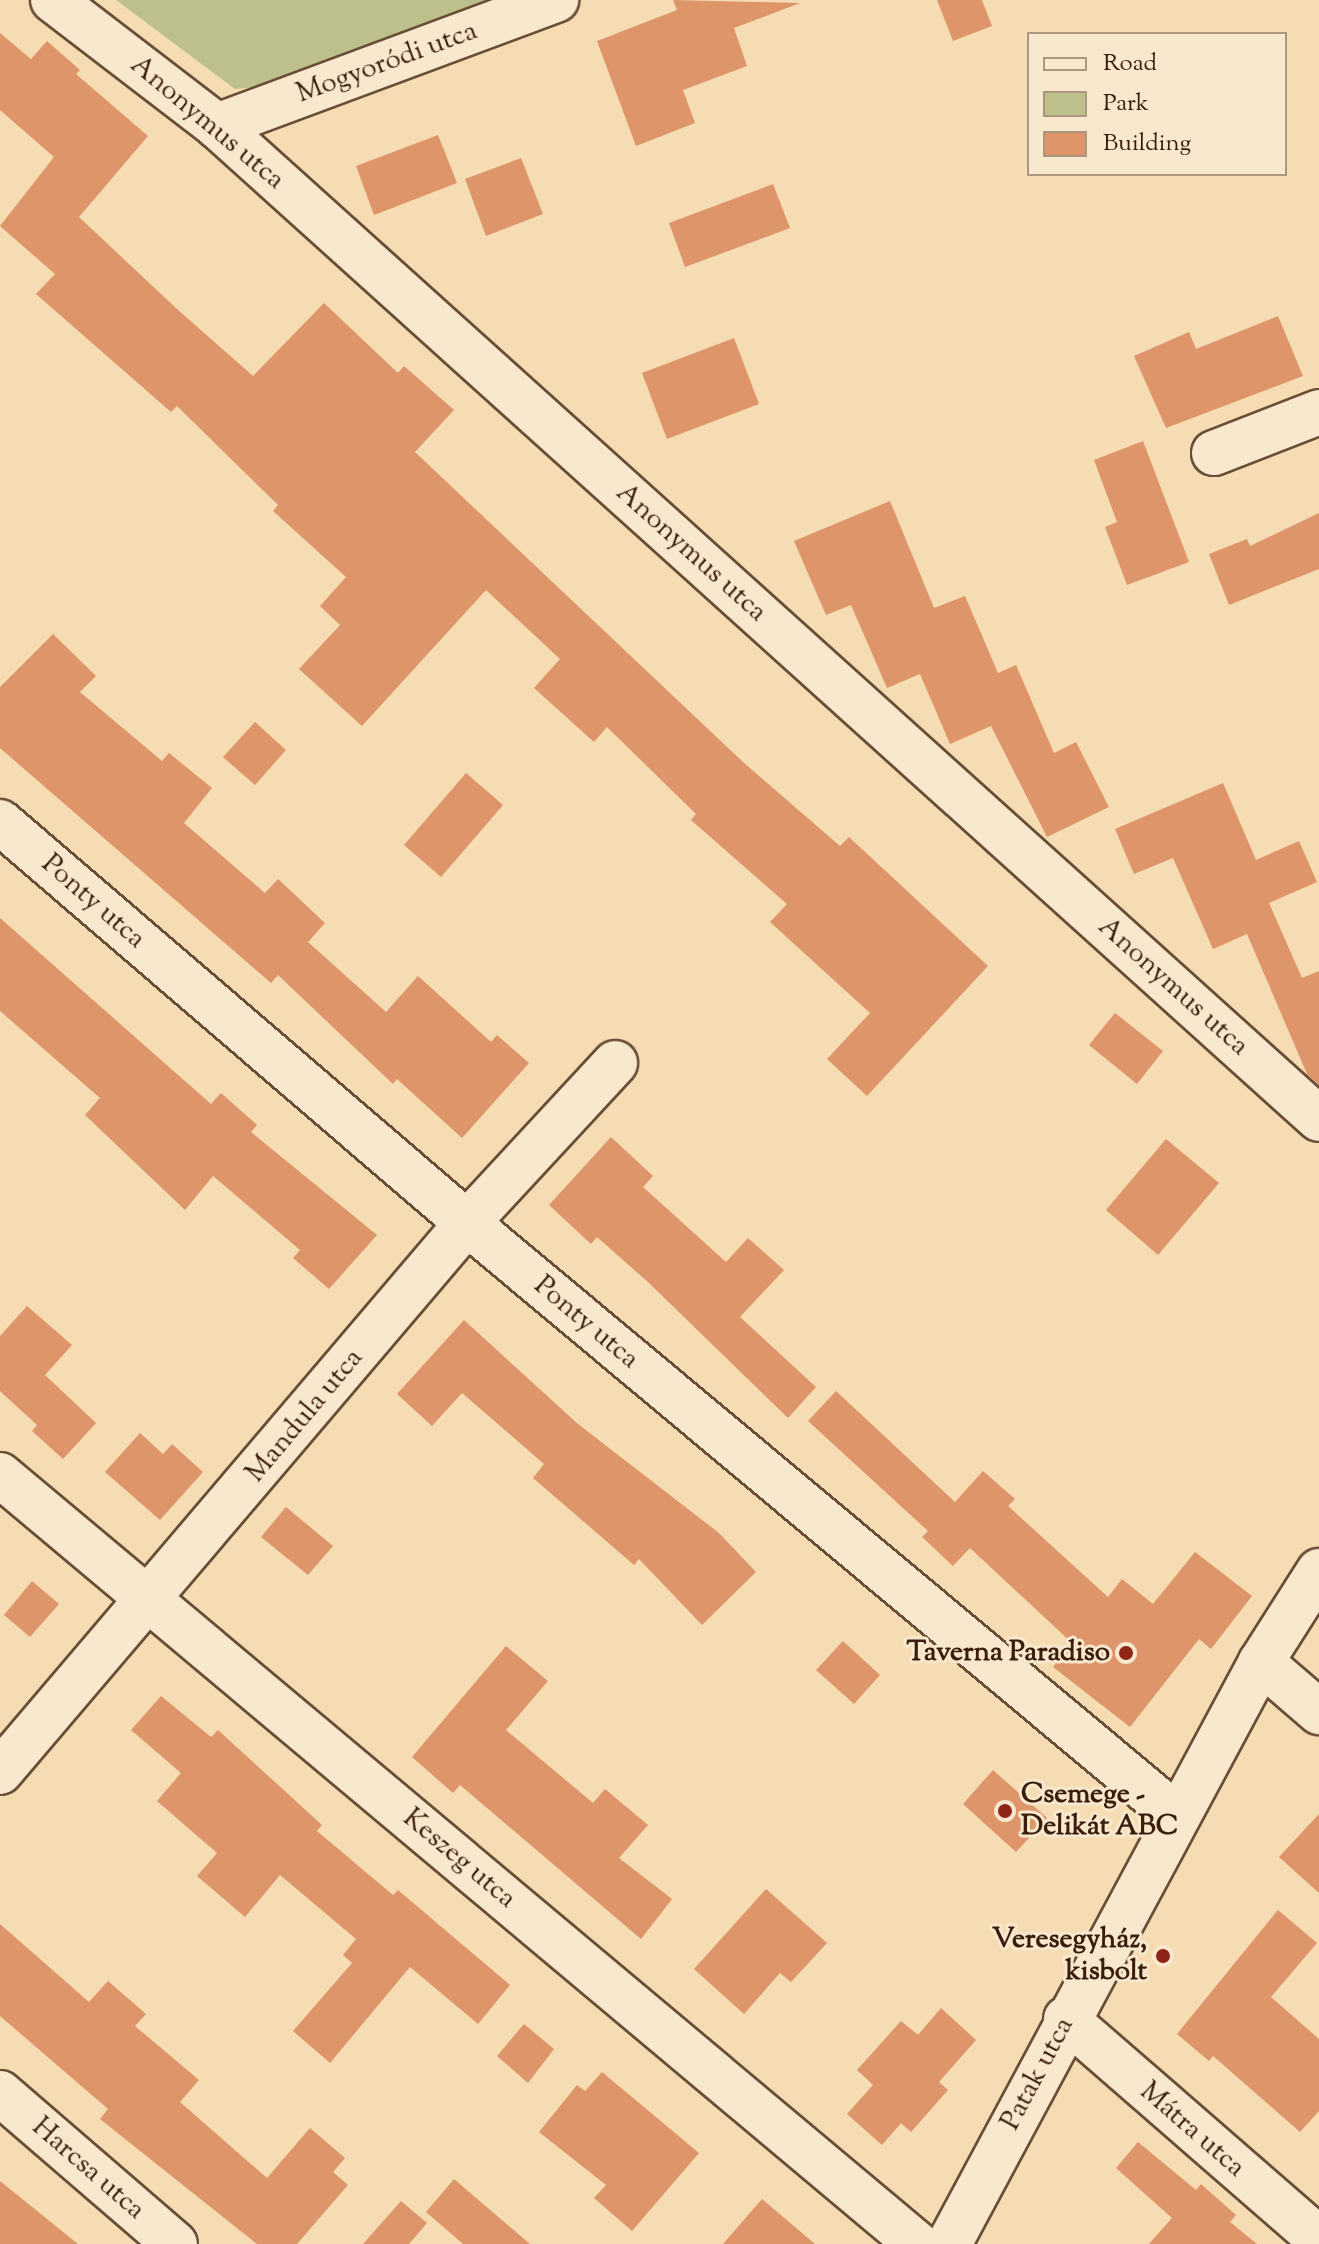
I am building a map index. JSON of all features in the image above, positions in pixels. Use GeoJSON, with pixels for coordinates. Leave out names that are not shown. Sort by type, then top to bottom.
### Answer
{"type":"FeatureCollection","features":[{"type":"Feature","properties":{"kind":"street","name":"Anonymus utca"},"geometry":{"type":"LineString","coordinates":[[53,0],[217,126],[1319,1119]]}},
{"type":"Feature","properties":{"kind":"street","name":"Mogyoródi utca"},"geometry":{"type":"LineString","coordinates":[[217,126],[556,0]]}},
{"type":"Feature","properties":{"kind":"street"},"geometry":{"type":"LineString","coordinates":[[1214,453],[1319,412]]}},
{"type":"Feature","properties":{"kind":"street","name":"Ponty utca"},"geometry":{"type":"LineString","coordinates":[[0,822],[467,1223],[1177,1816]]}},
{"type":"Feature","properties":{"kind":"street","name":"Mandula utca"},"geometry":{"type":"LineString","coordinates":[[0,1772],[150,1600],[467,1223],[615,1063]]}},
{"type":"Feature","properties":{"kind":"street","name":"Keszeg utca"},"geometry":{"type":"LineString","coordinates":[[0,1475],[917,2244]]}},
{"type":"Feature","properties":{"kind":"street","name":"Patak utca"},"geometry":{"type":"LineString","coordinates":[[949,2244],[1066,2019],[1261,1662],[1319,1571]]}},
{"type":"Feature","properties":{"kind":"street"},"geometry":{"type":"LineString","coordinates":[[1261,1662],[1319,1712]]}},
{"type":"Feature","properties":{"kind":"street","name":"Mátra utca"},"geometry":{"type":"LineString","coordinates":[[1066,2019],[1319,2239]]}},
{"type":"Feature","properties":{"kind":"street","name":"Harcsa utca"},"geometry":{"type":"LineString","coordinates":[[0,2093],[175,2244]]}},
{"type":"Feature","properties":{"kind":"green space"},"geometry":{"type":"Polygon","coordinates":[[[116,0],[487,0],[267,86],[235,89],[116,0]]]}},
{"type":"Feature","properties":{"kind":"building"},"geometry":{"type":"Polygon","coordinates":[[[673,0],[800,3],[734,28],[747,66],[683,90],[695,123],[636,146],[597,41],[677,10],[673,0]]]}},
{"type":"Feature","properties":{"kind":"building"},"geometry":{"type":"Polygon","coordinates":[[[937,0],[982,0],[992,26],[953,41],[937,0]]]}},
{"type":"Feature","properties":{"kind":"building"},"geometry":{"type":"Polygon","coordinates":[[[0,33],[31,59],[47,41],[80,70],[76,74],[148,136],[79,217],[253,376],[324,303],[398,373],[404,366],[454,410],[415,452],[743,762],[840,846],[849,837],[988,966],[867,1096],[827,1059],[870,1013],[770,922],[787,904],[691,820],[696,814],[607,727],[594,742],[534,688],[560,659],[486,590],[362,726],[299,669],[340,625],[320,606],[346,577],[273,511],[278,505],[177,406],[171,412],[36,294],[55,274],[0,226],[54,157],[0,110],[0,33]]]}},
{"type":"Feature","properties":{"kind":"building"},"geometry":{"type":"Polygon","coordinates":[[[438,135],[457,183],[374,215],[356,166],[438,135]]]}},
{"type":"Feature","properties":{"kind":"building"},"geometry":{"type":"Polygon","coordinates":[[[521,158],[543,214],[486,236],[465,179],[521,158]]]}},
{"type":"Feature","properties":{"kind":"building"},"geometry":{"type":"Polygon","coordinates":[[[773,184],[790,228],[685,267],[669,223],[773,184]]]}},
{"type":"Feature","properties":{"kind":"building"},"geometry":{"type":"Polygon","coordinates":[[[1278,316],[1303,376],[1166,428],[1134,356],[1189,332],[1196,349],[1278,316]]]}},
{"type":"Feature","properties":{"kind":"building"},"geometry":{"type":"Polygon","coordinates":[[[734,338],[759,404],[667,439],[642,373],[734,338]]]}},
{"type":"Feature","properties":{"kind":"building"},"geometry":{"type":"Polygon","coordinates":[[[1143,441],[1189,562],[1127,585],[1105,527],[1117,522],[1094,460],[1143,441]]]}},
{"type":"Feature","properties":{"kind":"building"},"geometry":{"type":"Polygon","coordinates":[[[890,501],[934,608],[965,596],[998,673],[1016,665],[1054,753],[1076,742],[1109,807],[1047,837],[991,726],[950,744],[920,674],[887,688],[851,605],[826,615],[794,541],[890,501]]]}},
{"type":"Feature","properties":{"kind":"building"},"geometry":{"type":"Polygon","coordinates":[[[1319,513],[1319,569],[1229,605],[1209,554],[1247,539],[1250,546],[1319,513]]]}},
{"type":"Feature","properties":{"kind":"building"},"geometry":{"type":"Polygon","coordinates":[[[53,634],[96,676],[80,692],[162,761],[169,753],[212,788],[184,823],[265,893],[278,879],[325,923],[308,942],[386,1012],[418,976],[491,1042],[497,1035],[529,1063],[462,1138],[397,1079],[393,1084],[278,975],[271,983],[0,748],[0,687],[53,634]]]}},
{"type":"Feature","properties":{"kind":"building"},"geometry":{"type":"Polygon","coordinates":[[[255,722],[286,750],[255,785],[223,757],[255,722]]]}},
{"type":"Feature","properties":{"kind":"building"},"geometry":{"type":"Polygon","coordinates":[[[466,773],[503,805],[441,877],[404,845],[466,773]]]}},
{"type":"Feature","properties":{"kind":"building"},"geometry":{"type":"Polygon","coordinates":[[[1223,783],[1256,860],[1299,841],[1317,882],[1269,903],[1302,978],[1319,971],[1319,1085],[1307,1074],[1247,934],[1213,949],[1173,858],[1134,874],[1115,829],[1223,783]]]}},
{"type":"Feature","properties":{"kind":"building"},"geometry":{"type":"Polygon","coordinates":[[[0,918],[211,1104],[221,1093],[257,1125],[251,1132],[377,1235],[329,1289],[293,1258],[300,1250],[213,1176],[185,1210],[85,1115],[100,1098],[0,1011],[0,918]]]}},
{"type":"Feature","properties":{"kind":"building"},"geometry":{"type":"Polygon","coordinates":[[[1115,1013],[1163,1051],[1137,1084],[1089,1045],[1115,1013]]]}},
{"type":"Feature","properties":{"kind":"building"},"geometry":{"type":"Polygon","coordinates":[[[611,1137],[653,1176],[643,1187],[726,1262],[748,1238],[784,1270],[740,1317],[816,1387],[788,1418],[649,1283],[597,1237],[591,1244],[549,1205],[611,1137]]]}},
{"type":"Feature","properties":{"kind":"building"},"geometry":{"type":"Polygon","coordinates":[[[1166,1139],[1219,1183],[1158,1255],[1106,1210],[1166,1139]]]}},
{"type":"Feature","properties":{"kind":"building"},"geometry":{"type":"Polygon","coordinates":[[[27,1306],[72,1345],[45,1375],[96,1423],[63,1459],[32,1431],[37,1425],[0,1391],[0,1336],[27,1306]]]}},
{"type":"Feature","properties":{"kind":"building"},"geometry":{"type":"Polygon","coordinates":[[[464,1320],[578,1424],[719,1533],[756,1572],[702,1625],[639,1559],[634,1565],[533,1478],[544,1464],[462,1393],[432,1426],[397,1394],[464,1320]]]}},
{"type":"Feature","properties":{"kind":"building"},"geometry":{"type":"Polygon","coordinates":[[[836,1391],[955,1502],[983,1471],[1015,1499],[1008,1506],[1108,1597],[1122,1579],[1153,1604],[1195,1552],[1252,1596],[1211,1649],[1199,1639],[1130,1727],[1053,1667],[1072,1643],[970,1548],[953,1566],[922,1537],[928,1531],[808,1421],[836,1391]]]}},
{"type":"Feature","properties":{"kind":"building"},"geometry":{"type":"Polygon","coordinates":[[[140,1433],[163,1454],[172,1444],[203,1472],[160,1520],[105,1472],[140,1433]]]}},
{"type":"Feature","properties":{"kind":"building"},"geometry":{"type":"Polygon","coordinates":[[[286,1507],[333,1546],[308,1575],[261,1537],[286,1507]]]}},
{"type":"Feature","properties":{"kind":"building"},"geometry":{"type":"Polygon","coordinates":[[[32,1581],[59,1604],[30,1637],[4,1615],[32,1581]]]}},
{"type":"Feature","properties":{"kind":"building"},"geometry":{"type":"Polygon","coordinates":[[[843,1641],[880,1675],[854,1704],[816,1670],[843,1641]]]}},
{"type":"Feature","properties":{"kind":"building"},"geometry":{"type":"Polygon","coordinates":[[[506,1646],[548,1681],[506,1730],[593,1803],[605,1789],[648,1825],[619,1858],[672,1899],[641,1939],[460,1785],[453,1793],[412,1757],[506,1646]]]}},
{"type":"Feature","properties":{"kind":"building"},"geometry":{"type":"Polygon","coordinates":[[[161,1696],[211,1737],[218,1730],[322,1825],[317,1831],[393,1895],[398,1890],[510,1985],[478,2024],[410,1967],[330,2063],[293,2031],[352,1963],[343,1955],[356,1939],[280,1875],[245,1917],[197,1876],[217,1853],[157,1801],[181,1773],[131,1730],[161,1696]]]}},
{"type":"Feature","properties":{"kind":"building","name":"Csemege - Delikát ABC"},"geometry":{"type":"Polygon","coordinates":[[[993,1770],[1047,1818],[1016,1852],[963,1804],[993,1770]]]}},
{"type":"Feature","properties":{"kind":"building"},"geometry":{"type":"Polygon","coordinates":[[[1319,1814],[1319,1893],[1279,1857],[1319,1814]]]}},
{"type":"Feature","properties":{"kind":"building"},"geometry":{"type":"Polygon","coordinates":[[[766,1889],[827,1943],[791,1982],[780,1973],[744,2014],[694,1969],[766,1889]]]}},
{"type":"Feature","properties":{"kind":"building"},"geometry":{"type":"Polygon","coordinates":[[[1278,1910],[1317,1943],[1271,1997],[1319,2039],[1319,2111],[1300,2132],[1213,2056],[1209,2061],[1177,2034],[1278,1910]]]}},
{"type":"Feature","properties":{"kind":"building"},"geometry":{"type":"Polygon","coordinates":[[[0,1924],[89,2002],[108,1981],[146,2014],[135,2026],[199,2080],[180,2102],[267,2178],[310,2128],[345,2158],[333,2172],[348,2185],[297,2244],[257,2244],[100,2119],[108,2109],[0,2016],[0,1924]]]}},
{"type":"Feature","properties":{"kind":"building"},"geometry":{"type":"Polygon","coordinates":[[[941,2008],[976,2040],[939,2082],[948,2090],[911,2132],[901,2123],[882,2145],[847,2114],[873,2085],[857,2070],[901,2021],[918,2035],[941,2008]]]}},
{"type":"Feature","properties":{"kind":"building"},"geometry":{"type":"Polygon","coordinates":[[[524,2024],[554,2049],[528,2083],[497,2056],[524,2024]]]}},
{"type":"Feature","properties":{"kind":"building"},"geometry":{"type":"Polygon","coordinates":[[[602,2072],[699,2153],[632,2231],[594,2198],[606,2185],[539,2132],[577,2085],[585,2091],[602,2072]]]}},
{"type":"Feature","properties":{"kind":"building"},"geometry":{"type":"Polygon","coordinates":[[[1138,2142],[1196,2190],[1201,2184],[1236,2215],[1230,2222],[1257,2244],[1149,2244],[1172,2218],[1116,2168],[1138,2142]]]}},
{"type":"Feature","properties":{"kind":"building"},"geometry":{"type":"Polygon","coordinates":[[[454,2179],[530,2244],[463,2244],[426,2212],[454,2179]]]}},
{"type":"Feature","properties":{"kind":"building"},"geometry":{"type":"Polygon","coordinates":[[[0,2181],[78,2244],[0,2244],[0,2181]]]}},
{"type":"Feature","properties":{"kind":"building"},"geometry":{"type":"Polygon","coordinates":[[[762,2199],[815,2244],[723,2244],[762,2199]]]}},
{"type":"Feature","properties":{"kind":"building"},"geometry":{"type":"Polygon","coordinates":[[[401,2201],[427,2223],[409,2244],[363,2244],[401,2201]]]}},
{"type":"Feature","properties":{"kind":"place","name":"Taverna Paradiso"},"geometry":{"type":"Point","coordinates":[1126,1653]}},
{"type":"Feature","properties":{"kind":"place","name":"Csemege - Delikát ABC"},"geometry":{"type":"Point","coordinates":[1005,1811]}},
{"type":"Feature","properties":{"kind":"place","name":"Veresegyház, kisbolt"},"geometry":{"type":"Point","coordinates":[1163,1956]}}]}
